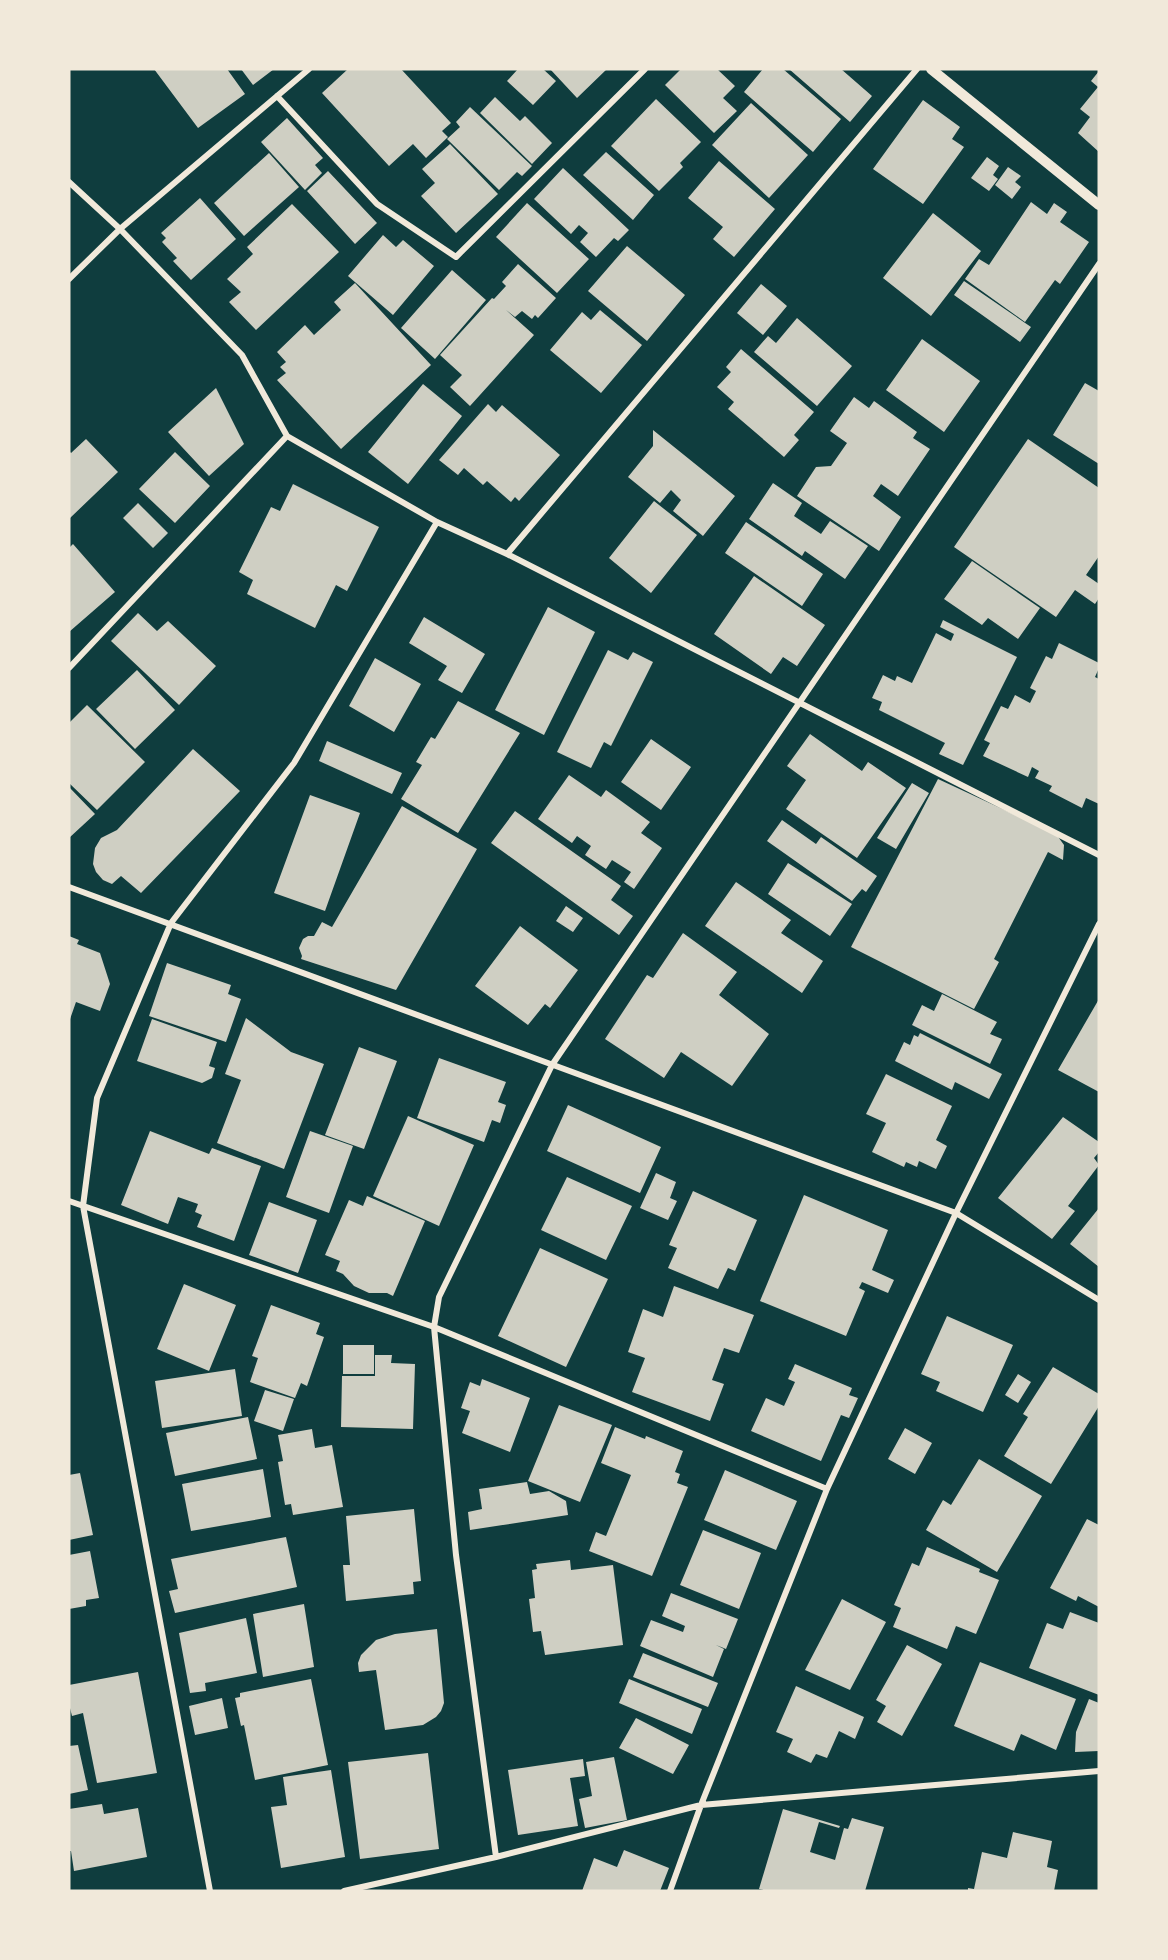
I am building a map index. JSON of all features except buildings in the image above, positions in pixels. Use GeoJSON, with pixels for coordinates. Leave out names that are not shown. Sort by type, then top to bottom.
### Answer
{"type":"FeatureCollection","features":[{"type":"Feature","properties":{"kind":"street"},"geometry":{"type":"LineString","coordinates":[[69,279],[120,229],[309,69]]}},
{"type":"Feature","properties":{"kind":"street"},"geometry":{"type":"LineString","coordinates":[[277,96],[377,204],[456,257],[645,69]]}},
{"type":"Feature","properties":{"kind":"street"},"geometry":{"type":"LineString","coordinates":[[507,554],[917,69]]}},
{"type":"Feature","properties":{"kind":"street"},"geometry":{"type":"LineString","coordinates":[[931,69],[1099,205]]}},
{"type":"Feature","properties":{"kind":"street"},"geometry":{"type":"LineString","coordinates":[[69,182],[120,229],[242,355],[287,436],[437,522],[507,554],[1099,855]]}},
{"type":"Feature","properties":{"kind":"street"},"geometry":{"type":"LineString","coordinates":[[496,1857],[456,1555],[434,1327],[439,1297],[552,1065],[1099,264]]}},
{"type":"Feature","properties":{"kind":"street"},"geometry":{"type":"LineString","coordinates":[[69,668],[287,436]]}},
{"type":"Feature","properties":{"kind":"street"},"geometry":{"type":"LineString","coordinates":[[210,1891],[83,1206],[97,1098],[171,923],[294,763],[437,522]]}},
{"type":"Feature","properties":{"kind":"street"},"geometry":{"type":"LineString","coordinates":[[69,887],[956,1213],[1099,1300]]}},
{"type":"Feature","properties":{"kind":"street"},"geometry":{"type":"LineString","coordinates":[[670,1891],[700,1805],[827,1489],[956,1213],[1099,924]]}},
{"type":"Feature","properties":{"kind":"street"},"geometry":{"type":"LineString","coordinates":[[69,1201],[434,1327],[827,1489]]}},
{"type":"Feature","properties":{"kind":"street"},"geometry":{"type":"LineString","coordinates":[[344,1891],[496,1857],[700,1805],[1099,1771]]}}]}
